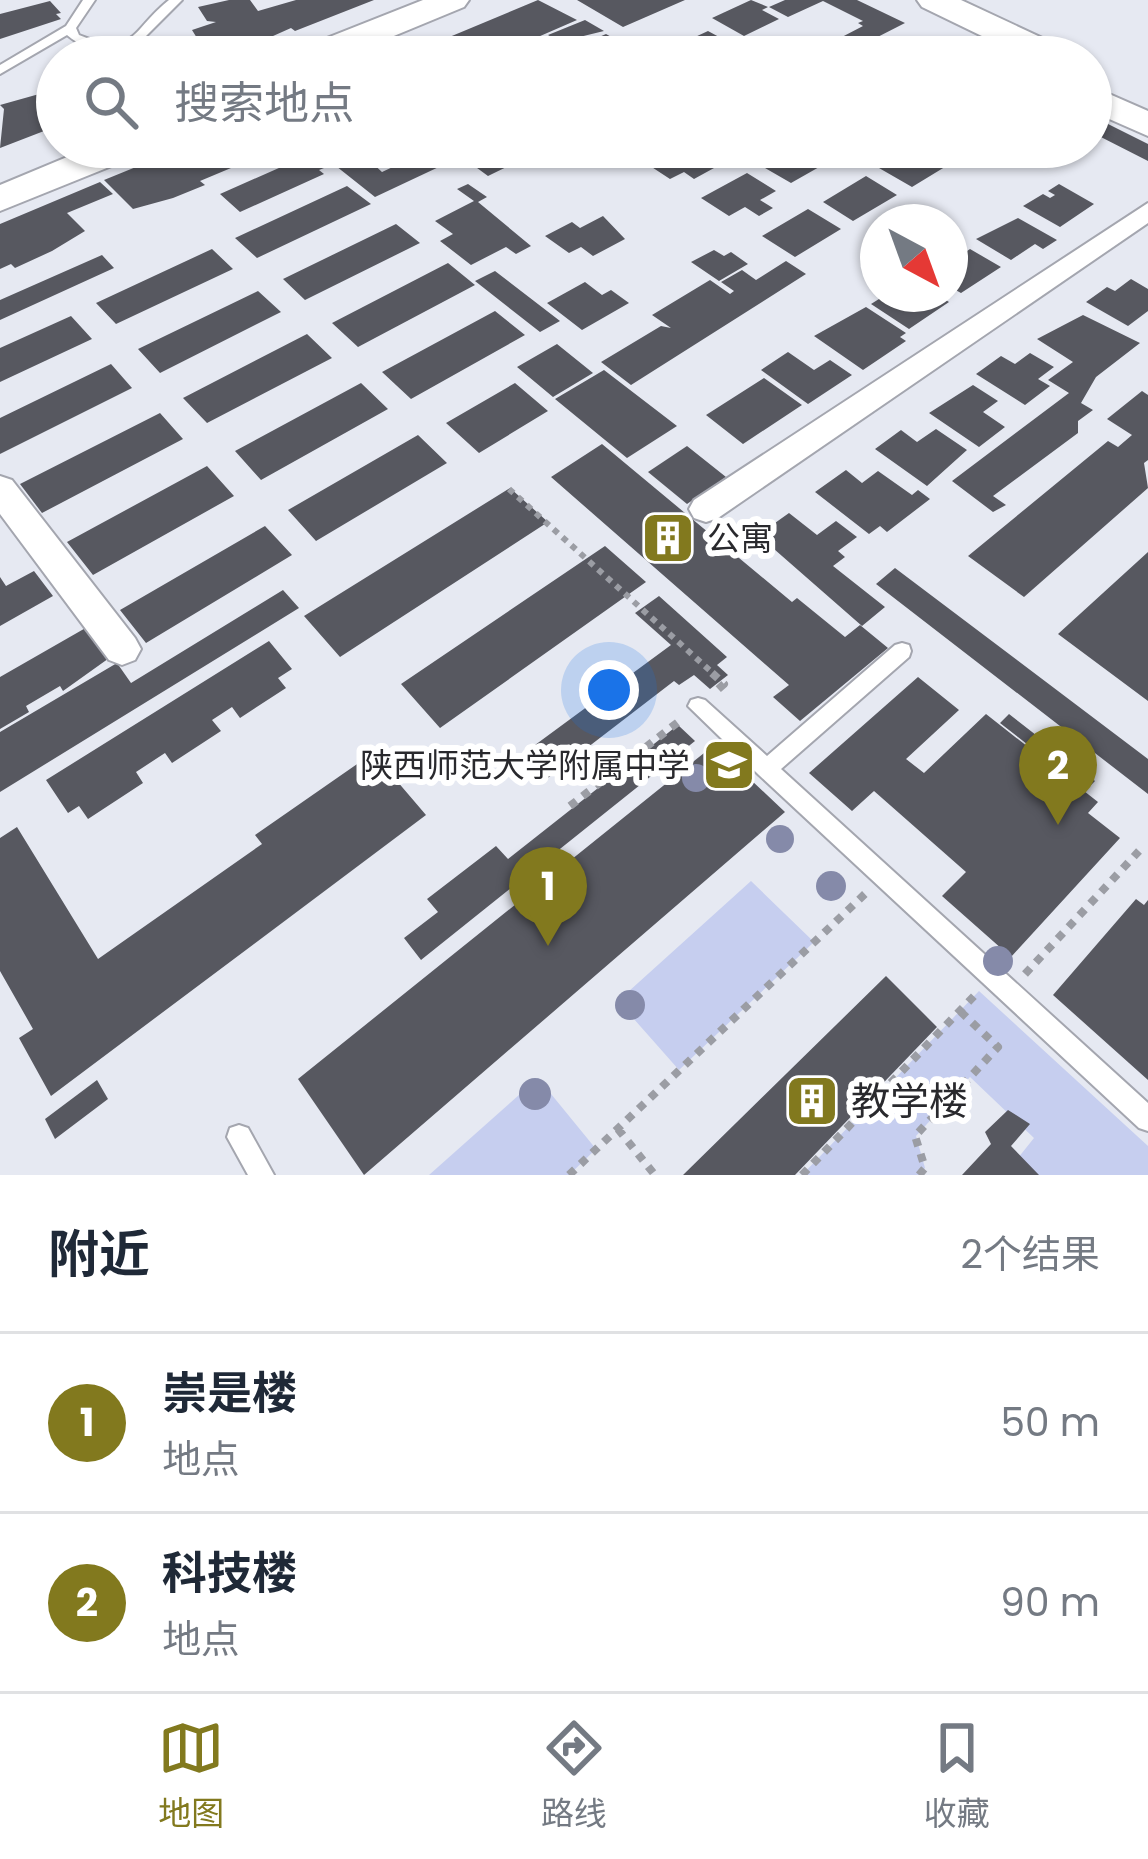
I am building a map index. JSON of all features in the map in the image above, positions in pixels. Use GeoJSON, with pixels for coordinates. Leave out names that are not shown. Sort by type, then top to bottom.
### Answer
{"type":"FeatureCollection","features":[{"type":"Feature","properties":{"kind":"main road"},"geometry":{"type":"LineString","coordinates":[[364,36],[452,0]]}},
{"type":"Feature","properties":{"kind":"main road"},"geometry":{"type":"LineString","coordinates":[[394,36],[481,0]]}},
{"type":"Feature","properties":{"kind":"main road"},"geometry":{"type":"LineString","coordinates":[[892,0],[966,36]]}},
{"type":"Feature","properties":{"kind":"main road"},"geometry":{"type":"LineString","coordinates":[[934,0],[1009,36]]}},
{"type":"Feature","properties":{"kind":"main road"},"geometry":{"type":"LineString","coordinates":[[1112,85],[1148,103]]}},
{"type":"Feature","properties":{"kind":"main road"},"geometry":{"type":"LineString","coordinates":[[1112,107],[1148,125]]}},
{"type":"Feature","properties":{"kind":"main road"},"geometry":{"type":"LineString","coordinates":[[0,182],[36,168]]}},
{"type":"Feature","properties":{"kind":"main road"},"geometry":{"type":"LineString","coordinates":[[0,199],[75,168]]}},
{"type":"Feature","properties":{"kind":"street"},"geometry":{"type":"LineString","coordinates":[[706,508],[1148,211]]}},
{"type":"Feature","properties":{"kind":"street"},"geometry":{"type":"LineString","coordinates":[[0,489],[122,649]]}},
{"type":"Feature","properties":{"kind":"lane"},"geometry":{"type":"LineString","coordinates":[[57,36],[70,28],[89,0]]}},
{"type":"Feature","properties":{"kind":"lane"},"geometry":{"type":"LineString","coordinates":[[144,36],[176,0]]}},
{"type":"Feature","properties":{"kind":"lane"},"geometry":{"type":"LineString","coordinates":[[70,28],[74,36]]}},
{"type":"Feature","properties":{"kind":"lane"},"geometry":{"type":"LineString","coordinates":[[0,70],[36,48]]}},
{"type":"Feature","properties":{"kind":"lane"},"geometry":{"type":"LineString","coordinates":[[766,769],[902,650]]}},
{"type":"Feature","properties":{"kind":"lane"},"geometry":{"type":"LineString","coordinates":[[698,706],[1148,1119]]}},
{"type":"Feature","properties":{"kind":"lane"},"geometry":{"type":"LineString","coordinates":[[238,1137],[262,1175]]}},
{"type":"Feature","properties":{"kind":"path"},"geometry":{"type":"LineString","coordinates":[[509,489],[724,684],[570,806]]}},
{"type":"Feature","properties":{"kind":"path"},"geometry":{"type":"LineString","coordinates":[[1009,992],[1138,850]]}},
{"type":"Feature","properties":{"kind":"path"},"geometry":{"type":"LineString","coordinates":[[569,1175],[884,876]]}},
{"type":"Feature","properties":{"kind":"path"},"geometry":{"type":"LineString","coordinates":[[802,1175],[960,1011],[998,1047],[915,1136],[926,1168],[919,1175]]}},
{"type":"Feature","properties":{"kind":"path"},"geometry":{"type":"LineString","coordinates":[[618,1129],[655,1175]]}},
{"type":"Feature","properties":{"kind":"shaded area"},"geometry":{"type":"Polygon","coordinates":[[[751,881],[814,942],[679,1070],[618,1001],[751,881]]]}},
{"type":"Feature","properties":{"kind":"shaded area"},"geometry":{"type":"Polygon","coordinates":[[[979,991],[1148,1146],[1148,1175],[1035,1175],[1018,1158],[1034,1138],[970,1077],[916,1136],[925,1168],[919,1175],[802,1175],[979,991]]]}},
{"type":"Feature","properties":{"kind":"shaded area"},"geometry":{"type":"Polygon","coordinates":[[[538,1078],[596,1149],[569,1175],[429,1175],[538,1078]]]}},
{"type":"Feature","properties":{"kind":"building"},"geometry":{"type":"Polygon","coordinates":[[[250,0],[258,11],[296,0],[374,0],[273,36],[196,36],[192,30],[216,22],[207,21],[198,7],[250,0]]]}},
{"type":"Feature","properties":{"kind":"building"},"geometry":{"type":"Polygon","coordinates":[[[538,0],[577,20],[540,36],[452,36],[538,0]]]}},
{"type":"Feature","properties":{"kind":"building"},"geometry":{"type":"Polygon","coordinates":[[[577,0],[685,0],[623,27],[577,0]]]}},
{"type":"Feature","properties":{"kind":"building"},"geometry":{"type":"Polygon","coordinates":[[[751,0],[768,7],[762,10],[779,19],[744,36],[712,18],[751,0]]]}},
{"type":"Feature","properties":{"kind":"building"},"geometry":{"type":"Polygon","coordinates":[[[785,0],[857,0],[905,23],[880,36],[844,36],[863,26],[858,23],[863,21],[823,1],[788,17],[769,7],[785,0]]]}},
{"type":"Feature","properties":{"kind":"building"},"geometry":{"type":"Polygon","coordinates":[[[50,1],[61,19],[0,39],[0,14],[50,1]]]}},
{"type":"Feature","properties":{"kind":"building"},"geometry":{"type":"Polygon","coordinates":[[[585,20],[604,31],[584,36],[548,35],[585,20]]]}},
{"type":"Feature","properties":{"kind":"building"},"geometry":{"type":"Polygon","coordinates":[[[36,95],[36,134],[0,148],[4,109],[0,105],[36,95]]]}},
{"type":"Feature","properties":{"kind":"building"},"geometry":{"type":"Polygon","coordinates":[[[1112,126],[1148,144],[1148,161],[1112,143],[1112,126]]]}},
{"type":"Feature","properties":{"kind":"building"},"geometry":{"type":"Polygon","coordinates":[[[133,168],[231,168],[200,181],[205,185],[133,209],[104,180],[133,168]]]}},
{"type":"Feature","properties":{"kind":"building"},"geometry":{"type":"Polygon","coordinates":[[[279,168],[324,168],[319,170],[324,174],[240,212],[220,194],[279,168]]]}},
{"type":"Feature","properties":{"kind":"building"},"geometry":{"type":"Polygon","coordinates":[[[338,168],[382,172],[437,168],[375,197],[338,168]]]}},
{"type":"Feature","properties":{"kind":"building"},"geometry":{"type":"Polygon","coordinates":[[[477,168],[505,168],[488,176],[477,168]]]}},
{"type":"Feature","properties":{"kind":"building"},"geometry":{"type":"Polygon","coordinates":[[[653,168],[714,168],[694,179],[684,172],[670,179],[653,168]]]}},
{"type":"Feature","properties":{"kind":"building"},"geometry":{"type":"Polygon","coordinates":[[[765,168],[817,168],[791,183],[765,168]]]}},
{"type":"Feature","properties":{"kind":"building"},"geometry":{"type":"Polygon","coordinates":[[[879,168],[943,168],[912,187],[879,168]]]}},
{"type":"Feature","properties":{"kind":"building"},"geometry":{"type":"Polygon","coordinates":[[[747,173],[776,191],[760,200],[773,208],[759,216],[745,207],[729,216],[701,198],[747,173]]]}},
{"type":"Feature","properties":{"kind":"building"},"geometry":{"type":"Polygon","coordinates":[[[866,176],[897,195],[882,204],[860,204],[860,217],[853,221],[823,202],[866,176]]]}},
{"type":"Feature","properties":{"kind":"building"},"geometry":{"type":"Polygon","coordinates":[[[100,182],[113,194],[67,213],[85,231],[15,268],[11,264],[0,269],[0,224],[100,182]]]}},
{"type":"Feature","properties":{"kind":"building"},"geometry":{"type":"Polygon","coordinates":[[[468,184],[487,197],[478,202],[531,246],[516,254],[506,247],[471,265],[440,241],[453,234],[435,221],[474,201],[457,189],[468,184]]]}},
{"type":"Feature","properties":{"kind":"building"},"geometry":{"type":"Polygon","coordinates":[[[1059,184],[1094,204],[1060,227],[1023,206],[1043,194],[1055,195],[1048,191],[1059,184]]]}},
{"type":"Feature","properties":{"kind":"building"},"geometry":{"type":"Polygon","coordinates":[[[347,186],[371,204],[257,258],[235,238],[347,186]]]}},
{"type":"Feature","properties":{"kind":"building"},"geometry":{"type":"Polygon","coordinates":[[[808,209],[841,229],[795,257],[762,236],[808,209]]]}},
{"type":"Feature","properties":{"kind":"building"},"geometry":{"type":"Polygon","coordinates":[[[603,216],[625,239],[593,256],[581,247],[569,253],[545,236],[572,222],[580,228],[603,216]]]}},
{"type":"Feature","properties":{"kind":"building"},"geometry":{"type":"Polygon","coordinates":[[[1018,218],[1057,240],[1043,249],[1035,244],[1011,260],[976,239],[1018,218]]]}},
{"type":"Feature","properties":{"kind":"building"},"geometry":{"type":"Polygon","coordinates":[[[396,224],[420,243],[305,300],[283,279],[396,224]]]}},
{"type":"Feature","properties":{"kind":"building"},"geometry":{"type":"Polygon","coordinates":[[[212,249],[233,269],[116,324],[96,303],[212,249]]]}},
{"type":"Feature","properties":{"kind":"building"},"geometry":{"type":"Polygon","coordinates":[[[714,250],[724,256],[731,252],[748,264],[719,281],[691,262],[714,250]]]}},
{"type":"Feature","properties":{"kind":"building"},"geometry":{"type":"Polygon","coordinates":[[[968,250],[1001,267],[968,288],[968,250]]]}},
{"type":"Feature","properties":{"kind":"building"},"geometry":{"type":"Polygon","coordinates":[[[102,255],[114,268],[0,320],[0,300],[102,255]]]}},
{"type":"Feature","properties":{"kind":"building"},"geometry":{"type":"Polygon","coordinates":[[[786,261],[806,274],[631,385],[601,362],[661,326],[671,328],[652,315],[710,280],[730,294],[734,291],[721,282],[742,270],[756,280],[786,261]]]}},
{"type":"Feature","properties":{"kind":"building"},"geometry":{"type":"Polygon","coordinates":[[[448,263],[475,285],[358,347],[332,323],[448,263]]]}},
{"type":"Feature","properties":{"kind":"building"},"geometry":{"type":"Polygon","coordinates":[[[495,271],[560,321],[540,332],[475,281],[495,271]]]}},
{"type":"Feature","properties":{"kind":"building"},"geometry":{"type":"Polygon","coordinates":[[[1131,279],[1148,289],[1148,311],[1128,326],[1086,302],[1107,287],[1115,291],[1131,279]]]}},
{"type":"Feature","properties":{"kind":"building"},"geometry":{"type":"Polygon","coordinates":[[[585,282],[602,295],[611,290],[629,303],[582,330],[547,303],[585,282]]]}},
{"type":"Feature","properties":{"kind":"building"},"geometry":{"type":"Polygon","coordinates":[[[258,291],[281,312],[160,373],[138,349],[258,291]]]}},
{"type":"Feature","properties":{"kind":"building"},"geometry":{"type":"Polygon","coordinates":[[[860,310],[874,312],[906,333],[900,337],[906,341],[863,370],[814,336],[860,310]]]}},
{"type":"Feature","properties":{"kind":"building"},"geometry":{"type":"Polygon","coordinates":[[[495,311],[525,335],[411,399],[382,372],[495,311]]]}},
{"type":"Feature","properties":{"kind":"building"},"geometry":{"type":"Polygon","coordinates":[[[883,312],[934,312],[909,329],[883,312]]]}},
{"type":"Feature","properties":{"kind":"building"},"geometry":{"type":"Polygon","coordinates":[[[1083,315],[1140,343],[1096,377],[1081,403],[1093,410],[1078,421],[1078,433],[993,496],[1006,505],[993,512],[952,481],[1069,393],[1048,380],[1073,362],[1037,339],[1083,315]]]}},
{"type":"Feature","properties":{"kind":"building"},"geometry":{"type":"Polygon","coordinates":[[[71,316],[92,339],[0,382],[0,348],[71,316]]]}},
{"type":"Feature","properties":{"kind":"building"},"geometry":{"type":"Polygon","coordinates":[[[307,334],[332,358],[207,423],[183,398],[307,334]]]}},
{"type":"Feature","properties":{"kind":"building"},"geometry":{"type":"Polygon","coordinates":[[[557,344],[593,373],[553,397],[517,367],[557,344]]]}},
{"type":"Feature","properties":{"kind":"building"},"geometry":{"type":"Polygon","coordinates":[[[788,352],[814,370],[830,360],[852,375],[808,404],[761,370],[788,352]]]}},
{"type":"Feature","properties":{"kind":"building"},"geometry":{"type":"Polygon","coordinates":[[[1030,353],[1054,367],[1038,379],[1050,386],[1025,405],[976,374],[1001,356],[1015,364],[1030,353]]]}},
{"type":"Feature","properties":{"kind":"building"},"geometry":{"type":"Polygon","coordinates":[[[111,364],[132,388],[0,454],[0,418],[111,364]]]}},
{"type":"Feature","properties":{"kind":"building"},"geometry":{"type":"Polygon","coordinates":[[[604,370],[677,426],[627,458],[555,399],[604,370]]]}},
{"type":"Feature","properties":{"kind":"building"},"geometry":{"type":"Polygon","coordinates":[[[764,378],[802,405],[743,444],[706,415],[764,378]]]}},
{"type":"Feature","properties":{"kind":"building"},"geometry":{"type":"Polygon","coordinates":[[[361,383],[388,409],[261,480],[235,451],[361,383]]]}},
{"type":"Feature","properties":{"kind":"building"},"geometry":{"type":"Polygon","coordinates":[[[515,383],[548,411],[479,453],[446,423],[515,383]]]}},
{"type":"Feature","properties":{"kind":"building"},"geometry":{"type":"Polygon","coordinates":[[[973,385],[998,401],[983,412],[1005,427],[979,447],[929,413],[973,385]]]}},
{"type":"Feature","properties":{"kind":"building"},"geometry":{"type":"Polygon","coordinates":[[[1142,391],[1148,395],[1148,460],[1144,463],[1148,488],[1024,597],[968,556],[1108,441],[1118,447],[1132,435],[1107,419],[1142,391]]]}},
{"type":"Feature","properties":{"kind":"building"},"geometry":{"type":"Polygon","coordinates":[[[160,413],[183,439],[42,513],[20,484],[160,413]]]}},
{"type":"Feature","properties":{"kind":"building"},"geometry":{"type":"Polygon","coordinates":[[[936,429],[967,450],[927,486],[875,449],[901,430],[917,442],[936,429]]]}},
{"type":"Feature","properties":{"kind":"building"},"geometry":{"type":"Polygon","coordinates":[[[418,435],[447,463],[316,541],[288,510],[418,435]]]}},
{"type":"Feature","properties":{"kind":"building","name":"公寓"},"geometry":{"type":"Polygon","coordinates":[[[602,444],[792,602],[797,598],[845,637],[860,625],[888,648],[800,721],[773,697],[789,685],[551,477],[602,444]]]}},
{"type":"Feature","properties":{"kind":"building"},"geometry":{"type":"Polygon","coordinates":[[[687,446],[726,477],[687,504],[648,472],[687,446]]]}},
{"type":"Feature","properties":{"kind":"building"},"geometry":{"type":"Polygon","coordinates":[[[207,466],[234,496],[93,575],[67,542],[207,466]]]}},
{"type":"Feature","properties":{"kind":"building"},"geometry":{"type":"Polygon","coordinates":[[[846,470],[862,483],[878,471],[912,495],[918,490],[930,499],[887,532],[880,526],[869,534],[815,492],[846,470]]]}},
{"type":"Feature","properties":{"kind":"building"},"geometry":{"type":"Polygon","coordinates":[[[510,488],[548,522],[340,657],[304,616],[510,488]]]}},
{"type":"Feature","properties":{"kind":"building"},"geometry":{"type":"Polygon","coordinates":[[[789,513],[817,535],[836,521],[857,537],[838,551],[845,557],[833,566],[885,607],[862,626],[758,535],[789,513]]]}},
{"type":"Feature","properties":{"kind":"building"},"geometry":{"type":"Polygon","coordinates":[[[265,526],[292,555],[146,643],[120,610],[265,526]]]}},
{"type":"Feature","properties":{"kind":"building"},"geometry":{"type":"Polygon","coordinates":[[[605,546],[646,582],[440,728],[401,684],[605,546]]]}},
{"type":"Feature","properties":{"kind":"building"},"geometry":{"type":"Polygon","coordinates":[[[1148,552],[1148,701],[1058,634],[1148,552]]]}},
{"type":"Feature","properties":{"kind":"building"},"geometry":{"type":"Polygon","coordinates":[[[895,568],[1148,759],[1148,794],[876,584],[895,568]]]}},
{"type":"Feature","properties":{"kind":"building"},"geometry":{"type":"Polygon","coordinates":[[[34,571],[53,596],[0,626],[0,577],[6,586],[34,571]]]}},
{"type":"Feature","properties":{"kind":"building"},"geometry":{"type":"Polygon","coordinates":[[[283,590],[299,608],[0,792],[0,732],[117,663],[131,683],[283,590]]]}},
{"type":"Feature","properties":{"kind":"building"},"geometry":{"type":"Polygon","coordinates":[[[659,596],[727,657],[717,665],[728,675],[710,689],[694,675],[679,685],[674,681],[540,784],[516,759],[671,645],[635,613],[659,596]]]}},
{"type":"Feature","properties":{"kind":"building"},"geometry":{"type":"Polygon","coordinates":[[[89,626],[112,656],[63,691],[60,686],[26,706],[29,712],[0,729],[0,677],[89,626]]]}},
{"type":"Feature","properties":{"kind":"building"},"geometry":{"type":"Polygon","coordinates":[[[269,641],[292,669],[278,678],[286,688],[240,718],[232,707],[212,720],[221,731],[172,763],[165,753],[136,772],[143,783],[88,819],[79,806],[68,813],[46,780],[269,641]]]}},
{"type":"Feature","properties":{"kind":"building"},"geometry":{"type":"Polygon","coordinates":[[[918,677],[959,710],[906,759],[924,773],[986,714],[1098,802],[1088,813],[1120,838],[1011,957],[942,896],[966,872],[874,791],[852,811],[809,773],[918,677]]]}},
{"type":"Feature","properties":{"kind":"building"},"geometry":{"type":"Polygon","coordinates":[[[1009,714],[1095,781],[1086,790],[1000,723],[1009,714]]]}},
{"type":"Feature","properties":{"kind":"building"},"geometry":{"type":"Polygon","coordinates":[[[678,725],[695,741],[421,960],[404,938],[438,912],[427,899],[496,846],[508,859],[678,725]]]}},
{"type":"Feature","properties":{"kind":"building"},"geometry":{"type":"Polygon","coordinates":[[[714,745],[785,812],[364,1175],[298,1079],[714,745]]]}},
{"type":"Feature","properties":{"kind":"building"},"geometry":{"type":"Polygon","coordinates":[[[373,753],[426,815],[51,1096],[19,1038],[33,1029],[0,971],[0,838],[17,827],[98,959],[262,844],[255,835],[373,753]]]}},
{"type":"Feature","properties":{"kind":"building"},"geometry":{"type":"Polygon","coordinates":[[[1136,899],[1144,905],[1148,900],[1148,1080],[1053,995],[1136,899]]]}},
{"type":"Feature","properties":{"kind":"building","name":"教学楼"},"geometry":{"type":"Polygon","coordinates":[[[886,976],[937,1027],[795,1175],[683,1175],[886,976]]]}},
{"type":"Feature","properties":{"kind":"building"},"geometry":{"type":"Polygon","coordinates":[[[97,1080],[108,1099],[55,1139],[45,1119],[97,1080]]]}},
{"type":"Feature","properties":{"kind":"building","name":"教学楼"},"geometry":{"type":"Polygon","coordinates":[[[1008,1110],[1030,1124],[1011,1146],[1039,1175],[962,1175],[991,1144],[985,1132],[1008,1110]]]}},
{"type":"Feature","properties":{"kind":"place","name":"公寓"},"geometry":{"type":"Point","coordinates":[668,538]}},
{"type":"Feature","properties":{"kind":"place","name":"陕西师范大学附属中学"},"geometry":{"type":"Point","coordinates":[729,765]}},
{"type":"Feature","properties":{"kind":"place","name":"科技楼"},"geometry":{"type":"Point","coordinates":[1058,825]}},
{"type":"Feature","properties":{"kind":"place","name":"崇是楼"},"geometry":{"type":"Point","coordinates":[548,946]}},
{"type":"Feature","properties":{"kind":"place","name":"教学楼"},"geometry":{"type":"Point","coordinates":[812,1101]}}]}
